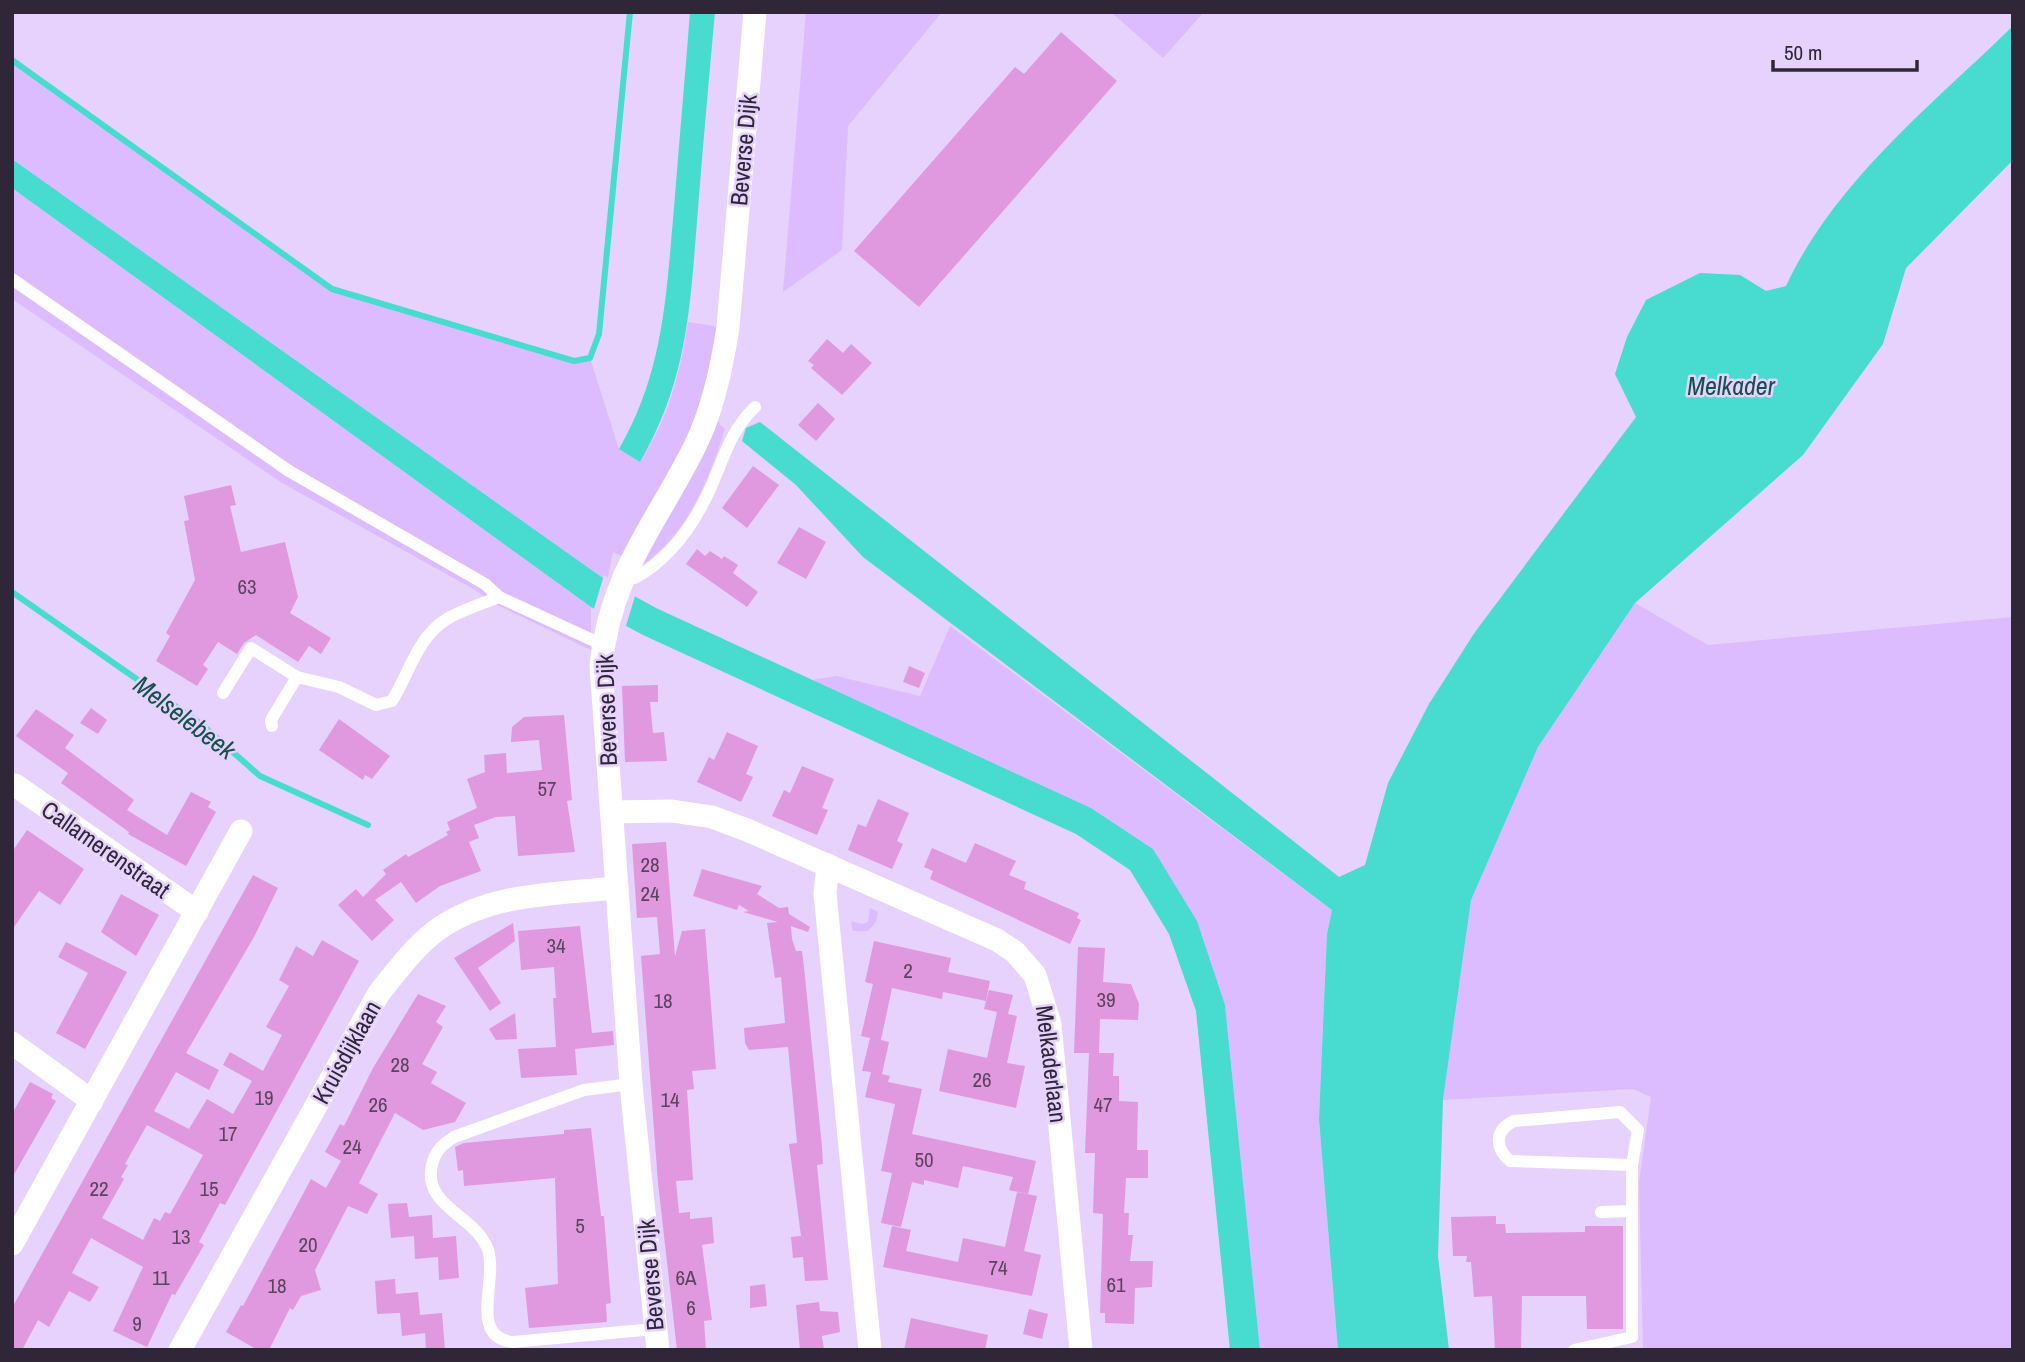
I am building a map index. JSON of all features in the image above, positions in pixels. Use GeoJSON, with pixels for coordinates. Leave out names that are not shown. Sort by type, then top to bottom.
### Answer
{"type":"FeatureCollection","features":[{"type":"Feature","properties":{"kind":"street","name":"Beverse Dijk"},"geometry":{"type":"LineString","coordinates":[[656,1339],[631,1084],[602,704],[605,636],[624,573],[637,545],[696,444],[722,368],[729,327],[755,12]]}},
{"type":"Feature","properties":{"kind":"street","name":"Callamerenstraat"},"geometry":{"type":"LineString","coordinates":[[15,785],[197,912]]}},
{"type":"Feature","properties":{"kind":"street","name":"Melkaderlaan"},"geometry":{"type":"LineString","coordinates":[[612,812],[672,811],[712,817],[828,865],[997,940],[1015,951],[1035,975],[1050,1024],[1081,1350]]}},
{"type":"Feature","properties":{"kind":"street","name":"Callamerenstraat"},"geometry":{"type":"LineString","coordinates":[[12,1244],[241,831]]}},
{"type":"Feature","properties":{"kind":"street"},"geometry":{"type":"LineString","coordinates":[[828,865],[825,893],[870,1350]]}},
{"type":"Feature","properties":{"kind":"street","name":"Kruisdijklaan"},"geometry":{"type":"LineString","coordinates":[[180,1350],[379,993],[410,954],[438,930],[506,899],[617,888]]}},
{"type":"Feature","properties":{"kind":"street"},"geometry":{"type":"LineString","coordinates":[[12,1044],[92,1101]]}},
{"type":"Feature","properties":{"kind":"lane"},"geometry":{"type":"LineString","coordinates":[[12,279],[289,471],[485,584],[499,597],[605,636]]}},
{"type":"Feature","properties":{"kind":"lane"},"geometry":{"type":"LineString","coordinates":[[624,573],[635,579],[649,570],[685,535],[698,515],[738,423],[755,407]]}},
{"type":"Feature","properties":{"kind":"lane"},"geometry":{"type":"LineString","coordinates":[[223,693],[251,648],[297,677],[339,687],[376,705],[384,705],[392,701],[418,649],[433,631],[447,619],[499,597]]}},
{"type":"Feature","properties":{"kind":"lane"},"geometry":{"type":"LineString","coordinates":[[272,726],[271,720],[297,677]]}},
{"type":"Feature","properties":{"kind":"lane"},"geometry":{"type":"LineString","coordinates":[[631,1084],[584,1090],[454,1137],[443,1144],[434,1157],[429,1176],[437,1196],[476,1233],[489,1252],[488,1319],[489,1331],[494,1337],[513,1342],[656,1339]]}},
{"type":"Feature","properties":{"kind":"lane"},"geometry":{"type":"LineString","coordinates":[[1574,1350],[1632,1336],[1632,1165],[1639,1130],[1620,1112],[1514,1121],[1504,1125],[1499,1136],[1499,1146],[1510,1161],[1632,1165]]}},
{"type":"Feature","properties":{"kind":"lane"},"geometry":{"type":"LineString","coordinates":[[1601,1212],[1632,1211]]}},
{"type":"Feature","properties":{"kind":"shaded area"},"geometry":{"type":"Polygon","coordinates":[[[806,12],[942,12],[848,126],[842,250],[783,292],[806,12]]]}},
{"type":"Feature","properties":{"kind":"shaded area"},"geometry":{"type":"Polygon","coordinates":[[[1111,12],[1204,12],[1163,58],[1111,12]]]}},
{"type":"Feature","properties":{"kind":"shaded area"},"geometry":{"type":"Polygon","coordinates":[[[12,60],[332,289],[574,361],[590,358],[619,449],[640,462],[650,446],[672,395],[688,322],[722,327],[703,408],[725,429],[704,486],[684,522],[672,538],[642,565],[613,552],[607,581],[12,159],[12,60]]]}},
{"type":"Feature","properties":{"kind":"shaded area"},"geometry":{"type":"Polygon","coordinates":[[[12,188],[591,607],[591,650],[489,601],[477,591],[282,483],[12,299],[12,188]]]}},
{"type":"Feature","properties":{"kind":"shaded area"},"geometry":{"type":"Polygon","coordinates":[[[1635,603],[1708,645],[2013,617],[2013,1350],[1643,1350],[1639,1183],[1651,1097],[1633,1089],[1443,1100],[1471,900],[1538,747],[1635,603]]]}},
{"type":"Feature","properties":{"kind":"shaded area"},"geometry":{"type":"Polygon","coordinates":[[[950,626],[1332,910],[1327,934],[1319,1119],[1338,1350],[1260,1350],[1225,1005],[1153,849],[1091,808],[812,680],[836,676],[920,696],[950,626]]]}},
{"type":"Feature","properties":{"kind":"shaded area"},"geometry":{"type":"Polygon","coordinates":[[[870,908],[878,912],[876,922],[868,931],[853,931],[851,921],[862,924],[868,922],[870,908]]]}},
{"type":"Feature","properties":{"kind":"water"},"geometry":{"type":"Polygon","coordinates":[[[690,12],[715,12],[689,308],[678,370],[669,400],[640,462],[619,449],[645,391],[654,362],[665,302],[690,12]]]}},
{"type":"Feature","properties":{"kind":"water","name":"Melkader"},"geometry":{"type":"Polygon","coordinates":[[[2013,26],[2013,160],[1906,268],[1883,344],[1803,455],[1635,603],[1538,747],[1471,900],[1443,1100],[1438,1256],[1449,1350],[1338,1350],[1319,1119],[1327,934],[1332,910],[863,557],[796,485],[742,441],[746,428],[760,422],[1339,877],[1365,865],[1388,783],[1429,704],[1475,632],[1636,417],[1615,374],[1627,337],[1646,300],[1700,273],[1740,275],[1766,291],[1786,286],[1806,248],[1858,178],[1919,115],[2013,26]]]}},
{"type":"Feature","properties":{"kind":"water"},"geometry":{"type":"Polygon","coordinates":[[[12,159],[607,581],[656,608],[1091,808],[1153,849],[1197,921],[1225,1005],[1260,1350],[1230,1350],[1196,1011],[1169,934],[1130,870],[1076,834],[643,635],[591,607],[12,188],[12,159]]]}},
{"type":"Feature","properties":{"kind":"pier"},"geometry":{"type":"Polygon","coordinates":[[[604,575],[636,593],[625,629],[593,612],[604,575]]]}},
{"type":"Feature","properties":{"kind":"building"},"geometry":{"type":"Polygon","coordinates":[[[1061,32],[1117,81],[919,307],[854,251],[1015,67],[1024,74],[1061,32]]]}},
{"type":"Feature","properties":{"kind":"building"},"geometry":{"type":"Polygon","coordinates":[[[827,339],[843,353],[851,344],[872,363],[842,395],[811,368],[814,365],[808,361],[827,339]]]}},
{"type":"Feature","properties":{"kind":"building"},"geometry":{"type":"Polygon","coordinates":[[[818,403],[835,419],[816,441],[798,425],[818,403]]]}},
{"type":"Feature","properties":{"kind":"building"},"geometry":{"type":"Polygon","coordinates":[[[753,466],[779,485],[747,528],[722,508],[753,466]]]}},
{"type":"Feature","properties":{"kind":"building"},"geometry":{"type":"Polygon","coordinates":[[[231,485],[236,505],[230,506],[241,552],[285,542],[298,597],[290,613],[331,638],[321,654],[309,646],[298,662],[256,635],[244,643],[237,654],[218,642],[203,665],[208,669],[197,686],[156,661],[170,636],[166,633],[195,580],[184,521],[189,520],[184,496],[231,485]]]}},
{"type":"Feature","properties":{"kind":"building"},"geometry":{"type":"Polygon","coordinates":[[[799,527],[826,542],[806,579],[777,563],[799,527]]]}},
{"type":"Feature","properties":{"kind":"building"},"geometry":{"type":"Polygon","coordinates":[[[697,549],[705,556],[710,551],[738,565],[733,573],[758,592],[747,607],[686,564],[697,549]]]}},
{"type":"Feature","properties":{"kind":"building"},"geometry":{"type":"Polygon","coordinates":[[[909,666],[925,673],[919,688],[903,682],[909,666]]]}},
{"type":"Feature","properties":{"kind":"building"},"geometry":{"type":"Polygon","coordinates":[[[658,685],[658,702],[650,702],[653,733],[664,732],[667,761],[625,762],[622,686],[658,685]]]}},
{"type":"Feature","properties":{"kind":"building"},"geometry":{"type":"Polygon","coordinates":[[[91,708],[107,720],[98,734],[80,723],[91,708]]]}},
{"type":"Feature","properties":{"kind":"building"},"geometry":{"type":"Polygon","coordinates":[[[36,709],[74,735],[65,748],[134,800],[127,810],[167,835],[191,792],[211,802],[208,807],[216,812],[186,866],[128,834],[129,832],[61,783],[68,773],[16,736],[36,709]]]}},
{"type":"Feature","properties":{"kind":"building"},"geometry":{"type":"Polygon","coordinates":[[[564,715],[572,800],[567,801],[575,852],[518,856],[515,816],[496,817],[474,825],[479,838],[469,842],[481,871],[440,886],[416,903],[401,882],[375,900],[394,920],[372,941],[338,905],[356,889],[363,897],[386,874],[383,870],[406,854],[408,857],[448,835],[446,832],[450,830],[447,822],[477,808],[467,779],[485,772],[484,755],[506,753],[507,773],[542,770],[539,740],[511,742],[512,727],[524,717],[564,715]]]}},
{"type":"Feature","properties":{"kind":"building"},"geometry":{"type":"Polygon","coordinates":[[[339,719],[390,756],[372,779],[365,775],[363,780],[319,750],[339,719]]]}},
{"type":"Feature","properties":{"kind":"building"},"geometry":{"type":"Polygon","coordinates":[[[727,732],[758,746],[746,774],[753,777],[741,802],[697,782],[709,757],[714,760],[727,732]]]}},
{"type":"Feature","properties":{"kind":"building"},"geometry":{"type":"Polygon","coordinates":[[[802,766],[834,779],[822,808],[828,810],[817,835],[772,816],[784,790],[790,793],[802,766]]]}},
{"type":"Feature","properties":{"kind":"building"},"geometry":{"type":"Polygon","coordinates":[[[878,799],[909,813],[897,841],[903,844],[892,869],[848,850],[858,824],[866,827],[878,799]]]}},
{"type":"Feature","properties":{"kind":"building"},"geometry":{"type":"Polygon","coordinates":[[[27,830],[84,869],[60,905],[39,891],[12,930],[12,852],[27,830]]]}},
{"type":"Feature","properties":{"kind":"building"},"geometry":{"type":"Polygon","coordinates":[[[666,842],[675,956],[682,931],[705,929],[716,1069],[692,1071],[694,1089],[687,1090],[693,1180],[676,1181],[679,1213],[690,1212],[690,1219],[712,1217],[714,1243],[702,1245],[712,1320],[704,1321],[706,1350],[677,1350],[658,1183],[641,956],[660,954],[657,917],[637,918],[632,844],[666,842]]]}},
{"type":"Feature","properties":{"kind":"building"},"geometry":{"type":"Polygon","coordinates":[[[975,843],[1016,861],[1009,875],[1026,882],[1024,889],[1079,913],[1077,918],[1081,920],[1070,944],[930,879],[933,871],[924,867],[932,848],[966,863],[975,843]]]}},
{"type":"Feature","properties":{"kind":"building"},"geometry":{"type":"Polygon","coordinates":[[[702,869],[762,886],[757,894],[779,908],[788,907],[789,914],[810,927],[808,932],[791,926],[792,939],[796,951],[802,951],[804,967],[822,1147],[823,1164],[817,1165],[828,1280],[805,1281],[803,1257],[793,1258],[791,1237],[801,1236],[789,1144],[797,1143],[788,1047],[749,1050],[745,1043],[744,1028],[785,1023],[781,977],[775,978],[767,923],[778,922],[743,912],[749,911],[739,905],[737,910],[693,896],[702,869]]]}},
{"type":"Feature","properties":{"kind":"building"},"geometry":{"type":"Polygon","coordinates":[[[253,875],[278,888],[254,937],[186,1053],[219,1070],[209,1090],[176,1072],[154,1111],[189,1129],[207,1099],[233,1114],[252,1081],[223,1065],[230,1052],[263,1071],[282,1035],[266,1027],[289,986],[279,980],[296,946],[313,956],[322,940],[359,961],[225,1205],[220,1203],[199,1242],[204,1245],[175,1295],[172,1294],[147,1347],[113,1331],[143,1267],[91,1238],[72,1273],[99,1287],[90,1302],[69,1291],[49,1327],[38,1320],[22,1350],[12,1350],[12,1308],[253,875]],[[147,1125],[125,1164],[128,1165],[121,1177],[124,1179],[102,1218],[143,1240],[154,1218],[160,1221],[165,1212],[170,1214],[203,1155],[147,1125]]]}},
{"type":"Feature","properties":{"kind":"building"},"geometry":{"type":"Polygon","coordinates":[[[121,894],[159,915],[136,956],[101,932],[121,894]]]}},
{"type":"Feature","properties":{"kind":"building"},"geometry":{"type":"Polygon","coordinates":[[[513,923],[515,941],[478,968],[501,1003],[490,1011],[454,958],[513,923]]]}},
{"type":"Feature","properties":{"kind":"building"},"geometry":{"type":"Polygon","coordinates":[[[580,926],[592,1033],[613,1031],[614,1045],[575,1049],[577,1075],[521,1078],[518,1049],[556,1047],[553,998],[556,998],[554,967],[521,970],[518,931],[580,926]]]}},
{"type":"Feature","properties":{"kind":"building"},"geometry":{"type":"Polygon","coordinates":[[[874,941],[951,958],[948,972],[990,981],[986,1001],[943,992],[942,999],[892,988],[881,1040],[889,1042],[882,1074],[890,1076],[888,1082],[922,1089],[912,1134],[1036,1161],[1028,1194],[1009,1190],[1013,1177],[963,1166],[958,1188],[924,1180],[924,1185],[912,1182],[901,1227],[881,1223],[892,1173],[881,1171],[895,1104],[865,1097],[871,1072],[862,1071],[870,1038],[861,1036],[873,984],[865,982],[874,941]]]}},
{"type":"Feature","properties":{"kind":"building"},"geometry":{"type":"Polygon","coordinates":[[[66,942],[127,972],[85,1049],[56,1033],[88,973],[58,957],[66,942]]]}},
{"type":"Feature","properties":{"kind":"building"},"geometry":{"type":"Polygon","coordinates":[[[1078,947],[1105,948],[1103,982],[1131,984],[1139,1004],[1138,1020],[1100,1019],[1099,1053],[1114,1053],[1113,1076],[1119,1076],[1119,1101],[1138,1102],[1137,1150],[1148,1150],[1148,1178],[1126,1178],[1124,1213],[1129,1213],[1128,1235],[1133,1235],[1130,1261],[1153,1261],[1152,1287],[1135,1288],[1134,1324],[1105,1323],[1105,1313],[1100,1313],[1103,1214],[1093,1213],[1095,1153],[1085,1153],[1089,1053],[1074,1053],[1078,947]]]}},
{"type":"Feature","properties":{"kind":"building"},"geometry":{"type":"Polygon","coordinates":[[[989,990],[1013,995],[1008,1014],[1017,1016],[1007,1063],[1025,1066],[1016,1108],[939,1091],[948,1049],[987,1058],[997,1012],[984,1009],[989,990]]]}},
{"type":"Feature","properties":{"kind":"building"},"geometry":{"type":"Polygon","coordinates":[[[418,994],[446,1006],[436,1022],[443,1027],[422,1064],[437,1072],[431,1083],[466,1103],[455,1122],[423,1130],[395,1113],[359,1183],[378,1194],[367,1214],[348,1206],[315,1270],[321,1290],[301,1296],[293,1310],[290,1308],[269,1350],[258,1350],[226,1332],[241,1305],[243,1306],[311,1179],[326,1188],[341,1161],[325,1152],[340,1124],[344,1126],[373,1068],[418,994]]]}},
{"type":"Feature","properties":{"kind":"building"},"geometry":{"type":"Polygon","coordinates":[[[515,1013],[517,1039],[496,1040],[489,1029],[515,1013]]]}},
{"type":"Feature","properties":{"kind":"building"},"geometry":{"type":"Polygon","coordinates":[[[30,1082],[53,1094],[51,1098],[56,1101],[12,1178],[12,1114],[30,1082]]]}},
{"type":"Feature","properties":{"kind":"building"},"geometry":{"type":"Polygon","coordinates":[[[591,1128],[601,1216],[604,1216],[611,1303],[606,1304],[607,1322],[529,1328],[525,1288],[558,1284],[555,1178],[464,1186],[463,1170],[458,1171],[455,1147],[464,1143],[564,1134],[564,1130],[591,1128]]]}},
{"type":"Feature","properties":{"kind":"building"},"geometry":{"type":"Polygon","coordinates":[[[1017,1192],[1037,1196],[1024,1251],[1041,1255],[1032,1296],[883,1267],[892,1226],[911,1230],[906,1251],[958,1262],[963,1238],[1005,1247],[1017,1192]]]}},
{"type":"Feature","properties":{"kind":"building"},"geometry":{"type":"Polygon","coordinates":[[[407,1203],[409,1217],[432,1215],[433,1238],[456,1236],[459,1278],[439,1280],[438,1257],[415,1259],[414,1236],[391,1238],[388,1204],[407,1203]]]}},
{"type":"Feature","properties":{"kind":"building"},"geometry":{"type":"Polygon","coordinates":[[[1496,1216],[1496,1224],[1505,1224],[1506,1233],[1585,1232],[1585,1226],[1623,1226],[1623,1329],[1587,1329],[1586,1296],[1522,1296],[1521,1350],[1495,1350],[1492,1296],[1474,1297],[1471,1262],[1466,1262],[1467,1256],[1453,1256],[1451,1217],[1496,1216]]]}},
{"type":"Feature","properties":{"kind":"building"},"geometry":{"type":"Polygon","coordinates":[[[395,1279],[396,1294],[418,1292],[420,1315],[442,1313],[445,1350],[426,1350],[425,1333],[402,1336],[400,1313],[377,1314],[375,1281],[395,1279]]]}},
{"type":"Feature","properties":{"kind":"building"},"geometry":{"type":"Polygon","coordinates":[[[765,1284],[767,1306],[750,1308],[750,1286],[765,1284]]]}},
{"type":"Feature","properties":{"kind":"building"},"geometry":{"type":"Polygon","coordinates":[[[819,1302],[820,1311],[838,1312],[840,1332],[822,1336],[824,1350],[800,1350],[796,1305],[819,1302]]]}},
{"type":"Feature","properties":{"kind":"building"},"geometry":{"type":"Polygon","coordinates":[[[1029,1309],[1048,1314],[1042,1339],[1023,1334],[1029,1309]]]}},
{"type":"Feature","properties":{"kind":"building"},"geometry":{"type":"Polygon","coordinates":[[[911,1318],[988,1335],[985,1350],[904,1350],[911,1318]]]}},
{"type":"Feature","properties":{"kind":"waterway"},"geometry":{"type":"LineString","coordinates":[[12,60],[332,289],[574,361],[590,358],[599,334],[630,12]]}},
{"type":"Feature","properties":{"kind":"waterway","name":"Melselebeek"},"geometry":{"type":"LineString","coordinates":[[12,592],[201,724],[260,776],[368,825]]}}]}
